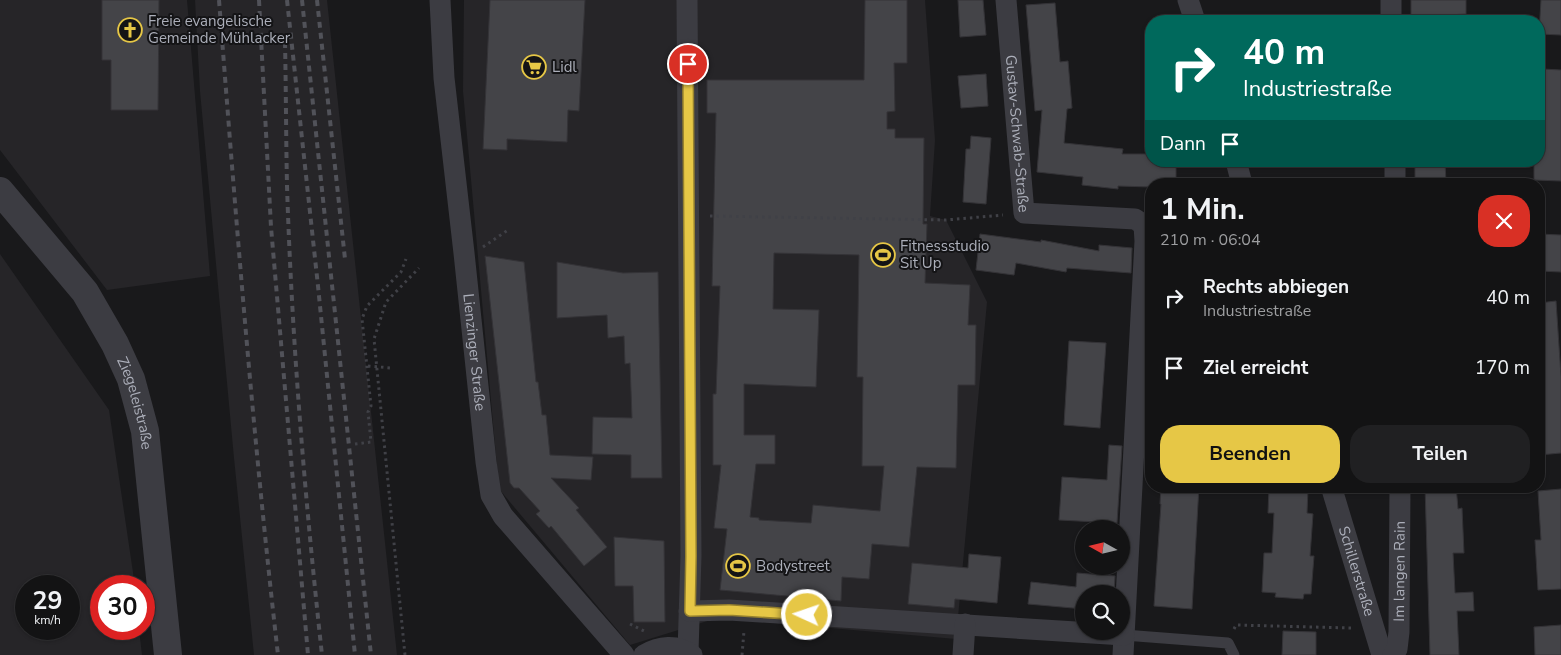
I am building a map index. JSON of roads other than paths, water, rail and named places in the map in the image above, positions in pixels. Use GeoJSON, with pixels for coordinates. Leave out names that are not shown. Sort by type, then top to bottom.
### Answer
{"type":"FeatureCollection","features":[{"type":"Feature","properties":{"kind":"street","name":"Lienzinger Straße"},"geometry":{"type":"LineString","coordinates":[[440,0],[444,78],[491,495],[503,516],[624,655]]}},
{"type":"Feature","properties":{"kind":"street"},"geometry":{"type":"LineString","coordinates":[[644,655],[652,650],[664,647],[676,648],[690,653],[687,0]]}},
{"type":"Feature","properties":{"kind":"street","name":"Gustav-Schwab-Straße"},"geometry":{"type":"LineString","coordinates":[[1006,0],[1024,213],[1135,219],[1144,225],[1145,233]]}},
{"type":"Feature","properties":{"kind":"street"},"geometry":{"type":"LineString","coordinates":[[1188,0],[1192,15]]}},
{"type":"Feature","properties":{"kind":"street"},"geometry":{"type":"LineString","coordinates":[[1390,0],[1391,15]]}},
{"type":"Feature","properties":{"kind":"street","name":"Ziegeleistraße"},"geometry":{"type":"LineString","coordinates":[[0,191],[85,292],[115,344],[131,379],[145,431],[168,655]]}},
{"type":"Feature","properties":{"kind":"street","name":"Gustav-Schwab-Straße"},"geometry":{"type":"LineString","coordinates":[[1123,645],[1145,259]]}},
{"type":"Feature","properties":{"kind":"street","name":"Schillerstraße"},"geometry":{"type":"LineString","coordinates":[[1333,493],[1382,655]]}},
{"type":"Feature","properties":{"kind":"street","name":"Im langen Rain"},"geometry":{"type":"LineString","coordinates":[[1393,655],[1397,649],[1399,632],[1400,493]]}},
{"type":"Feature","properties":{"kind":"street"},"geometry":{"type":"LineString","coordinates":[[690,611],[729,610],[965,624],[1123,645]]}},
{"type":"Feature","properties":{"kind":"street"},"geometry":{"type":"LineString","coordinates":[[963,655],[965,624]]}},
{"type":"Feature","properties":{"kind":"lane"},"geometry":{"type":"LineString","coordinates":[[1123,645],[1228,643],[1234,655]]}},
{"type":"Feature","properties":{"kind":"railway"},"geometry":{"type":"LineString","coordinates":[[219,0],[253,410],[278,655]]}},
{"type":"Feature","properties":{"kind":"railway"},"geometry":{"type":"LineString","coordinates":[[259,0],[271,227],[308,655]]}},
{"type":"Feature","properties":{"kind":"railway"},"geometry":{"type":"LineString","coordinates":[[287,0],[355,655]]}},
{"type":"Feature","properties":{"kind":"railway"},"geometry":{"type":"LineString","coordinates":[[302,0],[371,655]]}},
{"type":"Feature","properties":{"kind":"railway"},"geometry":{"type":"LineString","coordinates":[[317,0],[345,259]]}},
{"type":"Feature","properties":{"kind":"railway"},"geometry":{"type":"LineString","coordinates":[[285,42],[287,186],[292,304],[310,538],[322,655]]}},
{"type":"Feature","properties":{"kind":"place","name":"Freie evangelische Gemeinde Mühlacker"},"geometry":{"type":"Point","coordinates":[130,30]}},
{"type":"Feature","properties":{"kind":"place","name":"Lidl"},"geometry":{"type":"Point","coordinates":[534,67]}},
{"type":"Feature","properties":{"kind":"place","name":"Fitnessstudio Sit Up"},"geometry":{"type":"Point","coordinates":[883,255]}},
{"type":"Feature","properties":{"kind":"place","name":"Bodystreet"},"geometry":{"type":"Point","coordinates":[738,566]}}]}
